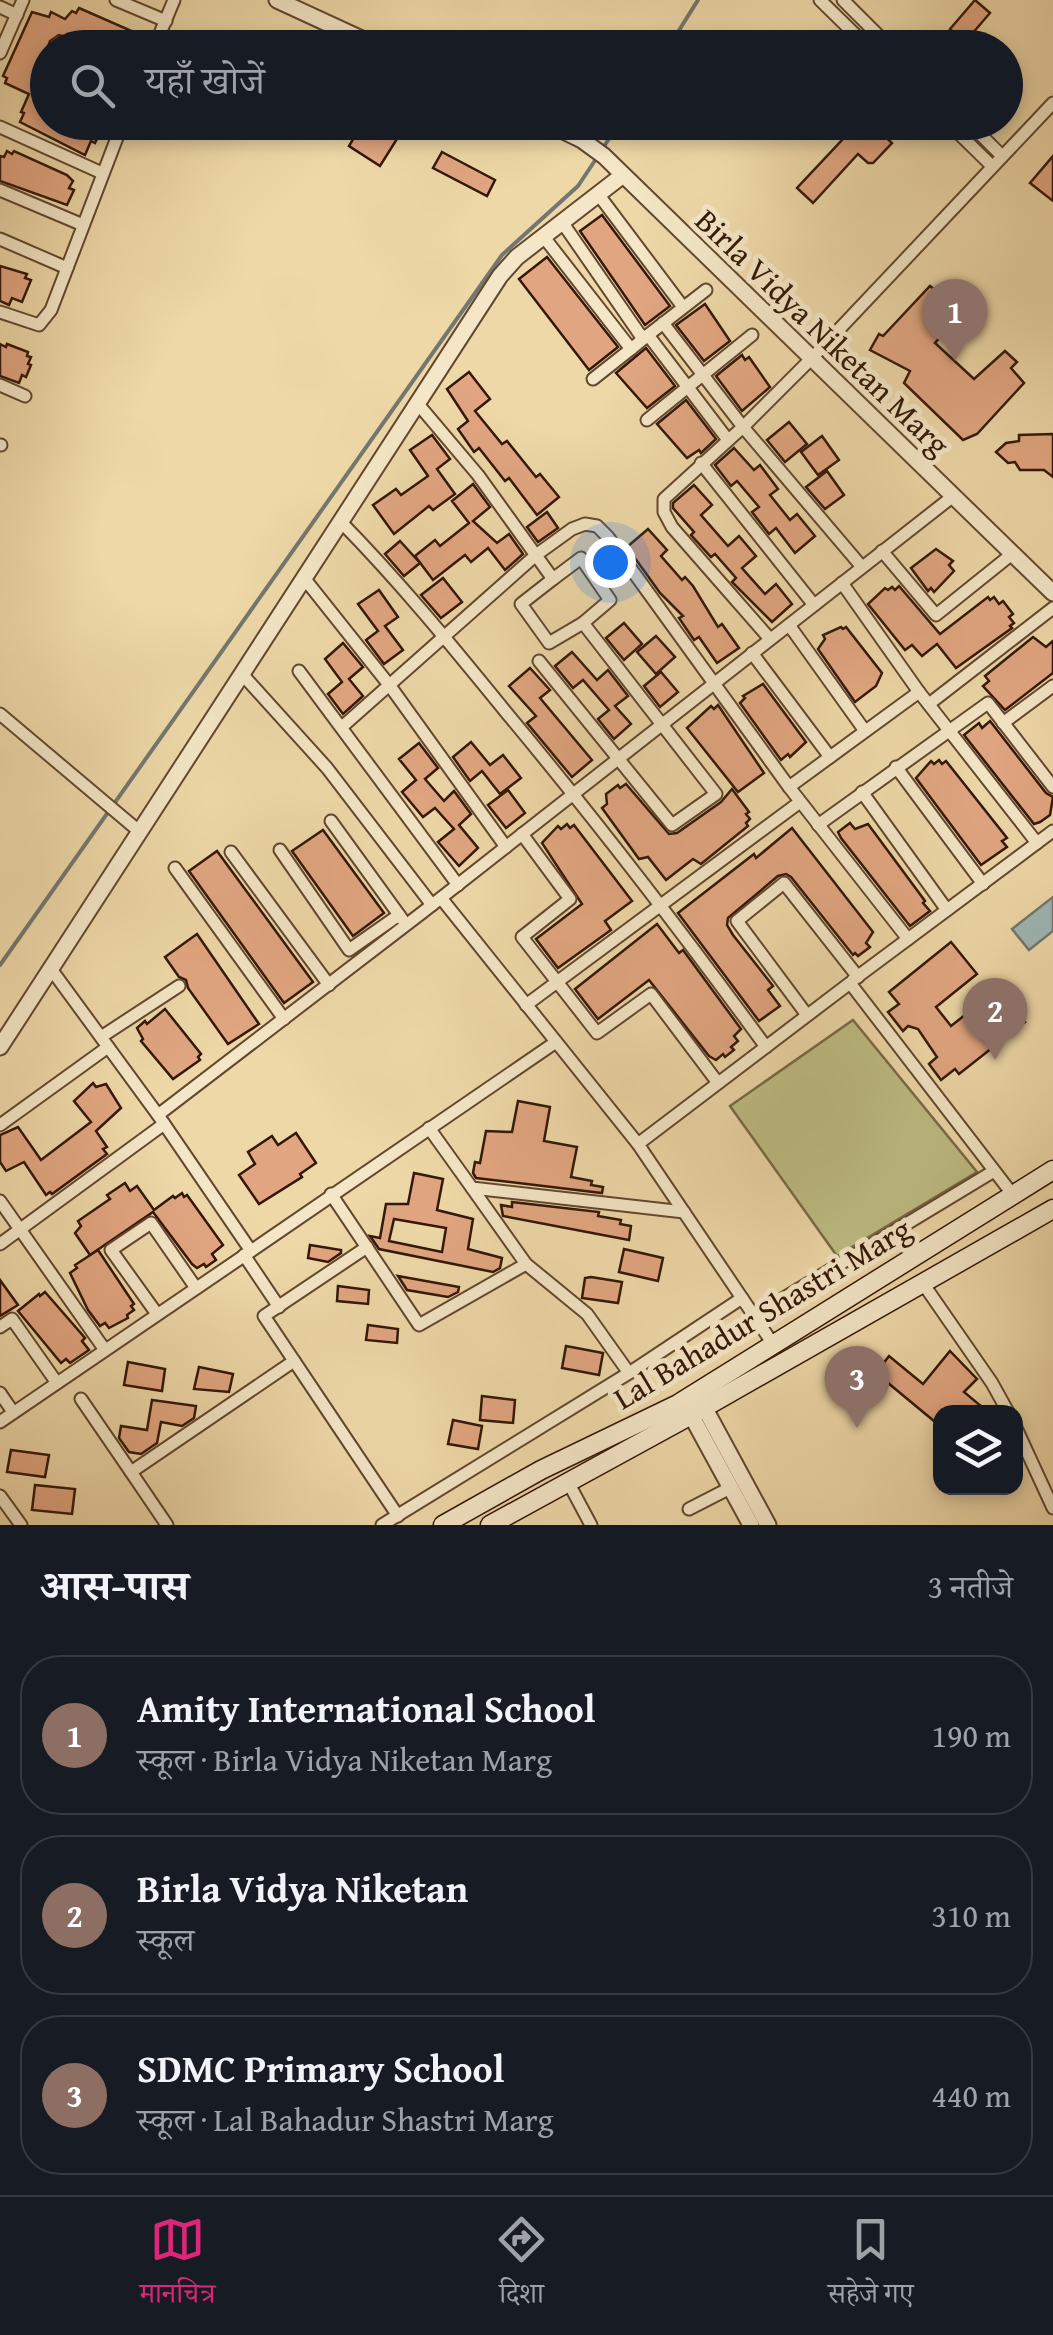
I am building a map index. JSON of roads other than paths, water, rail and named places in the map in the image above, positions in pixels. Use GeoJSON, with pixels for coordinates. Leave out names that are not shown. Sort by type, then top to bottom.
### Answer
{"type":"FeatureCollection","features":[{"type":"Feature","properties":{"kind":"main road","name":"Lal Bahadur Shastri Marg"},"geometry":{"type":"LineString","coordinates":[[443,1525],[678,1404],[1053,1170]]}},
{"type":"Feature","properties":{"kind":"main road","name":"Lal Bahadur Shastri Marg"},"geometry":{"type":"LineString","coordinates":[[490,1525],[1053,1208]]}},
{"type":"Feature","properties":{"kind":"main road"},"geometry":{"type":"LineString","coordinates":[[512,1487],[522,1507]]}},
{"type":"Feature","properties":{"kind":"street"},"geometry":{"type":"LineString","coordinates":[[0,53],[23,0]]}},
{"type":"Feature","properties":{"kind":"street"},"geometry":{"type":"LineString","coordinates":[[116,0],[166,20]]}},
{"type":"Feature","properties":{"kind":"street"},"geometry":{"type":"LineString","coordinates":[[162,30],[174,0]]}},
{"type":"Feature","properties":{"kind":"street"},"geometry":{"type":"LineString","coordinates":[[277,0],[341,30]]}},
{"type":"Feature","properties":{"kind":"street"},"geometry":{"type":"LineString","coordinates":[[820,0],[851,30]]}},
{"type":"Feature","properties":{"kind":"street"},"geometry":{"type":"LineString","coordinates":[[843,0],[873,30]]}},
{"type":"Feature","properties":{"kind":"street"},"geometry":{"type":"LineString","coordinates":[[0,7],[17,14]]}},
{"type":"Feature","properties":{"kind":"street"},"geometry":{"type":"LineString","coordinates":[[1023,134],[1053,103]]}},
{"type":"Feature","properties":{"kind":"street"},"geometry":{"type":"LineString","coordinates":[[0,127],[102,172]]}},
{"type":"Feature","properties":{"kind":"street"},"geometry":{"type":"LineString","coordinates":[[0,312],[39,325],[51,310],[115,140]]}},
{"type":"Feature","properties":{"kind":"street","name":"Birla Vidya Niketan Marg"},"geometry":{"type":"LineString","coordinates":[[582,140],[604,156],[1053,594]]}},
{"type":"Feature","properties":{"kind":"street"},"geometry":{"type":"LineString","coordinates":[[965,140],[992,166]]}},
{"type":"Feature","properties":{"kind":"street"},"geometry":{"type":"LineString","coordinates":[[986,140],[1002,156]]}},
{"type":"Feature","properties":{"kind":"street"},"geometry":{"type":"LineString","coordinates":[[770,639],[672,527],[664,512],[664,499],[812,358],[1017,140]]}},
{"type":"Feature","properties":{"kind":"street"},"geometry":{"type":"LineString","coordinates":[[0,1047],[500,276],[622,175]]}},
{"type":"Feature","properties":{"kind":"street"},"geometry":{"type":"LineString","coordinates":[[0,190],[84,225]]}},
{"type":"Feature","properties":{"kind":"street"},"geometry":{"type":"LineString","coordinates":[[598,194],[683,307]]}},
{"type":"Feature","properties":{"kind":"street"},"geometry":{"type":"LineString","coordinates":[[562,222],[645,337],[728,440]]}},
{"type":"Feature","properties":{"kind":"street"},"geometry":{"type":"LineString","coordinates":[[544,236],[631,349]]}},
{"type":"Feature","properties":{"kind":"street"},"geometry":{"type":"LineString","coordinates":[[0,240],[67,268]]}},
{"type":"Feature","properties":{"kind":"street"},"geometry":{"type":"LineString","coordinates":[[593,379],[706,290]]}},
{"type":"Feature","properties":{"kind":"street"},"geometry":{"type":"LineString","coordinates":[[664,323],[743,427],[862,568]]}},
{"type":"Feature","properties":{"kind":"street"},"geometry":{"type":"LineString","coordinates":[[646,420],[752,336]]}},
{"type":"Feature","properties":{"kind":"street"},"geometry":{"type":"LineString","coordinates":[[0,386],[25,396]]}},
{"type":"Feature","properties":{"kind":"street"},"geometry":{"type":"LineString","coordinates":[[418,404],[478,474],[554,579]]}},
{"type":"Feature","properties":{"kind":"street"},"geometry":{"type":"LineString","coordinates":[[701,463],[814,605]]}},
{"type":"Feature","properties":{"kind":"street"},"geometry":{"type":"LineString","coordinates":[[280,850],[349,950],[437,902],[952,497]]}},
{"type":"Feature","properties":{"kind":"street"},"geometry":{"type":"LineString","coordinates":[[340,522],[388,570],[574,794],[664,906],[766,1047]]}},
{"type":"Feature","properties":{"kind":"street"},"geometry":{"type":"LineString","coordinates":[[342,726],[536,554],[572,529],[584,524],[597,526],[788,787],[908,939]]}},
{"type":"Feature","properties":{"kind":"street"},"geometry":{"type":"LineString","coordinates":[[882,552],[936,614],[1012,554]]}},
{"type":"Feature","properties":{"kind":"street"},"geometry":{"type":"LineString","coordinates":[[580,558],[610,600],[583,623],[548,643],[522,604],[580,558]]}},
{"type":"Feature","properties":{"kind":"street"},"geometry":{"type":"LineString","coordinates":[[304,578],[390,686],[506,847]]}},
{"type":"Feature","properties":{"kind":"street"},"geometry":{"type":"LineString","coordinates":[[842,583],[919,692],[1037,843]]}},
{"type":"Feature","properties":{"kind":"street"},"geometry":{"type":"LineString","coordinates":[[929,704],[1053,608]]}},
{"type":"Feature","properties":{"kind":"street"},"geometry":{"type":"LineString","coordinates":[[539,661],[672,826],[716,794],[583,623]]}},
{"type":"Feature","properties":{"kind":"street"},"geometry":{"type":"LineString","coordinates":[[788,625],[866,731]]}},
{"type":"Feature","properties":{"kind":"street"},"geometry":{"type":"LineString","coordinates":[[752,653],[830,757]]}},
{"type":"Feature","properties":{"kind":"street"},"geometry":{"type":"LineString","coordinates":[[300,672],[458,885]]}},
{"type":"Feature","properties":{"kind":"street"},"geometry":{"type":"LineString","coordinates":[[242,674],[327,768],[638,1144],[774,1344]]}},
{"type":"Feature","properties":{"kind":"street"},"geometry":{"type":"LineString","coordinates":[[1003,723],[1053,686]]}},
{"type":"Feature","properties":{"kind":"street"},"geometry":{"type":"LineString","coordinates":[[788,787],[919,692]]}},
{"type":"Feature","properties":{"kind":"street"},"geometry":{"type":"LineString","coordinates":[[818,825],[988,703],[1053,787]]}},
{"type":"Feature","properties":{"kind":"street"},"geometry":{"type":"LineString","coordinates":[[0,714],[140,832]]}},
{"type":"Feature","properties":{"kind":"street"},"geometry":{"type":"LineString","coordinates":[[1042,773],[1053,764]]}},
{"type":"Feature","properties":{"kind":"street"},"geometry":{"type":"LineString","coordinates":[[896,768],[982,884]]}},
{"type":"Feature","properties":{"kind":"street"},"geometry":{"type":"LineString","coordinates":[[862,792],[947,910]]}},
{"type":"Feature","properties":{"kind":"street"},"geometry":{"type":"LineString","coordinates":[[526,1005],[800,802]]}},
{"type":"Feature","properties":{"kind":"street"},"geometry":{"type":"LineString","coordinates":[[331,821],[402,920]]}},
{"type":"Feature","properties":{"kind":"street"},"geometry":{"type":"LineString","coordinates":[[638,1144],[1053,831]]}},
{"type":"Feature","properties":{"kind":"street"},"geometry":{"type":"LineString","coordinates":[[522,834],[570,899],[522,937],[598,1034],[651,994],[718,1083]]}},
{"type":"Feature","properties":{"kind":"street"},"geometry":{"type":"LineString","coordinates":[[231,852],[328,984]]}},
{"type":"Feature","properties":{"kind":"street"},"geometry":{"type":"LineString","coordinates":[[174,868],[284,1019]]}},
{"type":"Feature","properties":{"kind":"street"},"geometry":{"type":"LineString","coordinates":[[807,1016],[737,921],[784,883],[1012,1195]]}},
{"type":"Feature","properties":{"kind":"street"},"geometry":{"type":"LineString","coordinates":[[0,1244],[161,1119],[402,920]]}},
{"type":"Feature","properties":{"kind":"street"},"geometry":{"type":"LineString","coordinates":[[51,969],[161,1119],[279,1306]]}},
{"type":"Feature","properties":{"kind":"street"},"geometry":{"type":"LineString","coordinates":[[0,1125],[179,986]]}},
{"type":"Feature","properties":{"kind":"street"},"geometry":{"type":"LineString","coordinates":[[0,1422],[556,1042]]}},
{"type":"Feature","properties":{"kind":"street"},"geometry":{"type":"LineString","coordinates":[[428,1128],[526,1264],[587,1314],[629,1373]]}},
{"type":"Feature","properties":{"kind":"street"},"geometry":{"type":"LineString","coordinates":[[754,1316],[994,1171]]}},
{"type":"Feature","properties":{"kind":"street"},"geometry":{"type":"LineString","coordinates":[[472,1188],[684,1212]]}},
{"type":"Feature","properties":{"kind":"street"},"geometry":{"type":"LineString","coordinates":[[331,1194],[420,1326],[526,1264]]}},
{"type":"Feature","properties":{"kind":"street"},"geometry":{"type":"LineString","coordinates":[[0,1201],[105,1350]]}},
{"type":"Feature","properties":{"kind":"street"},"geometry":{"type":"LineString","coordinates":[[157,1314],[112,1250],[150,1223],[196,1288]]}},
{"type":"Feature","properties":{"kind":"street"},"geometry":{"type":"LineString","coordinates":[[367,1247],[264,1316],[398,1516]]}},
{"type":"Feature","properties":{"kind":"street"},"geometry":{"type":"LineString","coordinates":[[922,1282],[1003,1405]]}},
{"type":"Feature","properties":{"kind":"street"},"geometry":{"type":"LineString","coordinates":[[382,1525],[629,1373],[742,1298]]}},
{"type":"Feature","properties":{"kind":"street"},"geometry":{"type":"LineString","coordinates":[[0,1328],[12,1318],[57,1383]]}},
{"type":"Feature","properties":{"kind":"street"},"geometry":{"type":"LineString","coordinates":[[131,1472],[294,1362]]}},
{"type":"Feature","properties":{"kind":"street"},"geometry":{"type":"LineString","coordinates":[[0,1392],[14,1412]]}},
{"type":"Feature","properties":{"kind":"street"},"geometry":{"type":"LineString","coordinates":[[81,1398],[167,1525]]}},
{"type":"Feature","properties":{"kind":"street"},"geometry":{"type":"LineString","coordinates":[[698,1411],[744,1523]]}},
{"type":"Feature","properties":{"kind":"street"},"geometry":{"type":"LineString","coordinates":[[698,1411],[768,1525]]}},
{"type":"Feature","properties":{"kind":"street"},"geometry":{"type":"LineString","coordinates":[[1023,1443],[1053,1508]]}},
{"type":"Feature","properties":{"kind":"street"},"geometry":{"type":"LineString","coordinates":[[568,1482],[591,1525]]}},
{"type":"Feature","properties":{"kind":"street"},"geometry":{"type":"LineString","coordinates":[[689,1509],[730,1488]]}},
{"type":"Feature","properties":{"kind":"street"},"geometry":{"type":"LineString","coordinates":[[0,1496],[21,1525]]}},
{"type":"Feature","properties":{"kind":"water"},"geometry":{"type":"Polygon","coordinates":[[[1053,897],[1053,931],[1029,950],[1012,929],[1053,897]]]}},
{"type":"Feature","properties":{"kind":"waterway"},"geometry":{"type":"LineString","coordinates":[[679,30],[698,0]]}},
{"type":"Feature","properties":{"kind":"waterway"},"geometry":{"type":"LineString","coordinates":[[601,151],[608,140]]}},
{"type":"Feature","properties":{"kind":"waterway"},"geometry":{"type":"LineString","coordinates":[[0,965],[502,255],[578,186],[596,159]]}},
{"type":"Feature","properties":{"kind":"place","name":"Amity International School"},"geometry":{"type":"Point","coordinates":[955,361]}},
{"type":"Feature","properties":{"kind":"place","name":"Birla Vidya Niketan"},"geometry":{"type":"Point","coordinates":[995,1060]}},
{"type":"Feature","properties":{"kind":"place","name":"SDMC Primary School"},"geometry":{"type":"Point","coordinates":[857,1428]}}]}
